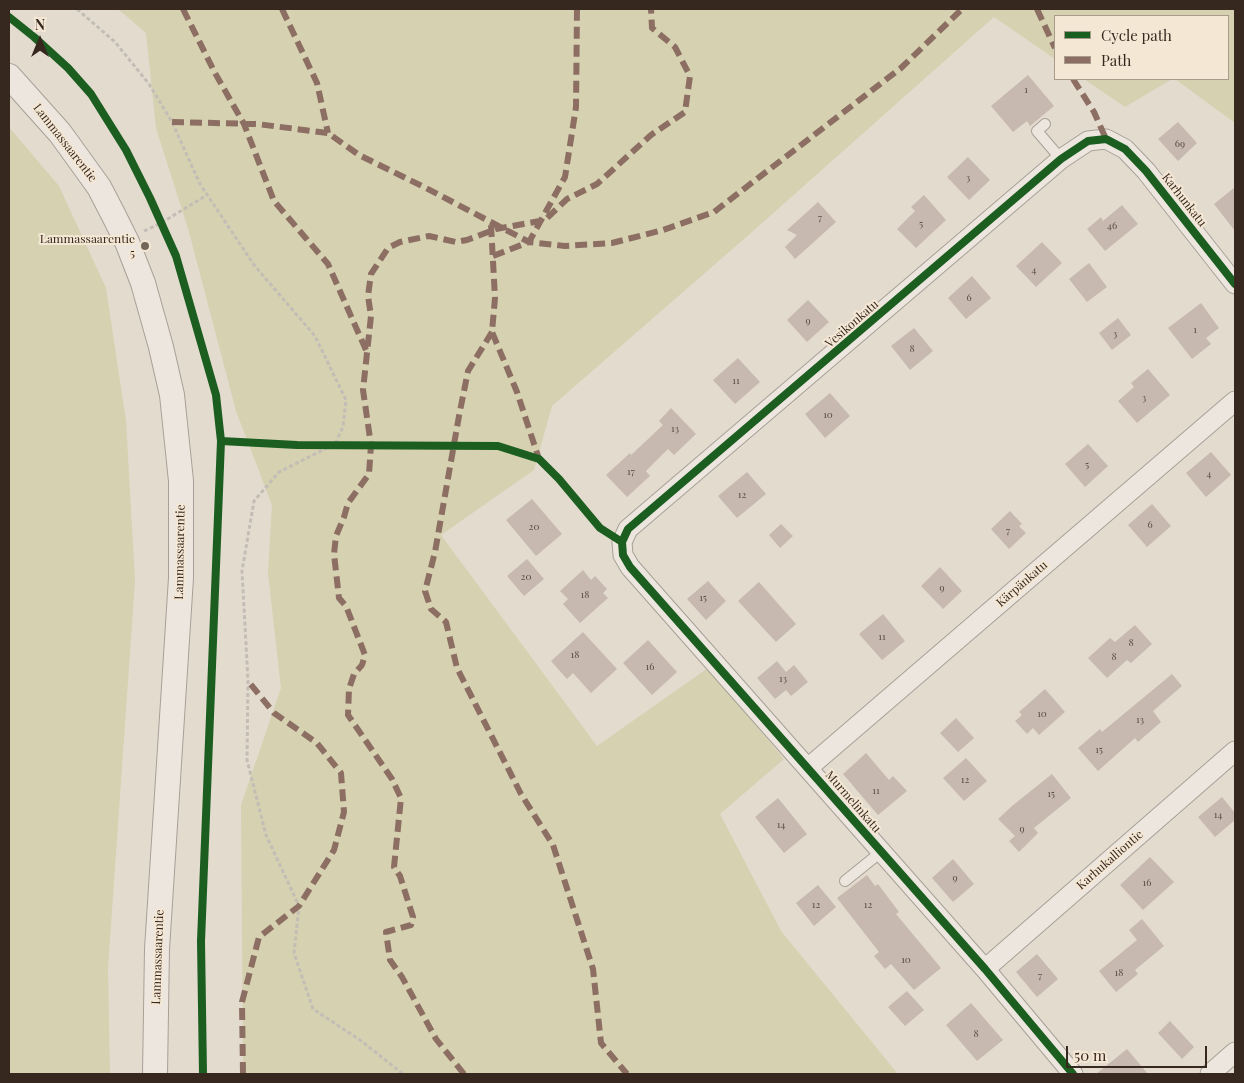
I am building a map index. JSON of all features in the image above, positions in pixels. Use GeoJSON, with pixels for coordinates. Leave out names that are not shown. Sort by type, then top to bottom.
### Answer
{"type":"FeatureCollection","features":[{"type":"Feature","properties":{"kind":"street","name":"Lammassaarentie"},"geometry":{"type":"LineString","coordinates":[[9,76],[60,132],[99,186],[127,242],[143,283],[162,347],[172,395],[181,481],[181,578],[158,939],[155,1074]]}},
{"type":"Feature","properties":{"kind":"street","name":"Vesikonkatu"},"geometry":{"type":"LineString","coordinates":[[622,542],[628,529],[1061,159],[1088,141],[1106,138]]}},
{"type":"Feature","properties":{"kind":"street","name":"Karhunkatu"},"geometry":{"type":"LineString","coordinates":[[1106,138],[1125,149],[1146,170],[1235,284]]}},
{"type":"Feature","properties":{"kind":"street","name":"Kärpänkatu"},"geometry":{"type":"LineString","coordinates":[[808,768],[1235,401]]}},
{"type":"Feature","properties":{"kind":"street","name":"Murmelinkatu"},"geometry":{"type":"LineString","coordinates":[[622,542],[623,554],[630,567],[985,969],[1073,1074]]}},
{"type":"Feature","properties":{"kind":"street","name":"Karhukalliontie"},"geometry":{"type":"LineString","coordinates":[[985,969],[1235,751]]}},
{"type":"Feature","properties":{"kind":"street"},"geometry":{"type":"LineString","coordinates":[[1210,1074],[1235,1052]]}},
{"type":"Feature","properties":{"kind":"lane"},"geometry":{"type":"LineString","coordinates":[[1045,124],[1037,131],[1061,159]]}},
{"type":"Feature","properties":{"kind":"lane"},"geometry":{"type":"LineString","coordinates":[[845,881],[881,852]]}},
{"type":"Feature","properties":{"kind":"path"},"geometry":{"type":"LineString","coordinates":[[77,9],[115,42],[150,84],[172,122],[200,184],[254,265],[315,336],[346,400],[343,427],[334,444],[279,472],[254,500],[242,572],[248,681],[246,760],[266,835],[299,906],[294,953],[313,1008],[360,1040],[404,1074]]}},
{"type":"Feature","properties":{"kind":"path"},"geometry":{"type":"LineString","coordinates":[[162,223],[207,195]]}},
{"type":"Feature","properties":{"kind":"path"},"geometry":{"type":"LineString","coordinates":[[158,215],[165,231]]}},
{"type":"Feature","properties":{"kind":"path"},"geometry":{"type":"LineString","coordinates":[[316,445],[344,444]]}},
{"type":"Feature","properties":{"kind":"shaded area"},"geometry":{"type":"Polygon","coordinates":[[[118,9],[1235,9],[1235,123],[1176,80],[1229,80],[1229,15],[1054,15],[1054,58],[994,17],[752,232],[552,406],[534,470],[441,535],[597,746],[708,668],[784,759],[720,814],[781,931],[898,1074],[243,1074],[241,805],[281,688],[268,573],[272,505],[236,411],[189,232],[156,128],[146,33],[118,9]]]}},
{"type":"Feature","properties":{"kind":"shaded area"},"geometry":{"type":"Polygon","coordinates":[[[1085,80],[1170,80],[1125,107],[1085,80]]]}},
{"type":"Feature","properties":{"kind":"shaded area"},"geometry":{"type":"Polygon","coordinates":[[[9,127],[59,186],[106,288],[126,421],[135,581],[108,968],[110,1074],[9,1074],[9,127]]]}},
{"type":"Feature","properties":{"kind":"building"},"geometry":{"type":"Polygon","coordinates":[[[1028,75],[1054,106],[1030,126],[1027,121],[1013,132],[991,106],[1028,75]]]}},
{"type":"Feature","properties":{"kind":"building"},"geometry":{"type":"Polygon","coordinates":[[[1178,122],[1197,143],[1178,161],[1158,139],[1178,122]]]}},
{"type":"Feature","properties":{"kind":"building"},"geometry":{"type":"Polygon","coordinates":[[[968,157],[990,180],[969,200],[947,177],[968,157]]]}},
{"type":"Feature","properties":{"kind":"building"},"geometry":{"type":"Polygon","coordinates":[[[1235,187],[1235,231],[1214,204],[1235,187]]]}},
{"type":"Feature","properties":{"kind":"building"},"geometry":{"type":"Polygon","coordinates":[[[924,195],[946,220],[916,248],[897,229],[915,211],[911,207],[924,195]]]}},
{"type":"Feature","properties":{"kind":"building"},"geometry":{"type":"Polygon","coordinates":[[[818,202],[836,222],[795,259],[785,247],[797,235],[787,230],[818,202]]]}},
{"type":"Feature","properties":{"kind":"building"},"geometry":{"type":"Polygon","coordinates":[[[1122,205],[1138,224],[1105,251],[1087,229],[1101,217],[1103,221],[1122,205]]]}},
{"type":"Feature","properties":{"kind":"building"},"geometry":{"type":"Polygon","coordinates":[[[1042,242],[1062,263],[1036,287],[1016,266],[1042,242]]]}},
{"type":"Feature","properties":{"kind":"building"},"geometry":{"type":"Polygon","coordinates":[[[1089,263],[1107,287],[1087,302],[1069,279],[1089,263]]]}},
{"type":"Feature","properties":{"kind":"building"},"geometry":{"type":"Polygon","coordinates":[[[972,276],[991,298],[966,319],[948,298],[972,276]]]}},
{"type":"Feature","properties":{"kind":"building"},"geometry":{"type":"Polygon","coordinates":[[[808,300],[829,322],[807,342],[787,320],[808,300]]]}},
{"type":"Feature","properties":{"kind":"building"},"geometry":{"type":"Polygon","coordinates":[[[1201,303],[1219,328],[1206,338],[1211,344],[1192,359],[1168,328],[1201,303]]]}},
{"type":"Feature","properties":{"kind":"building"},"geometry":{"type":"Polygon","coordinates":[[[1118,318],[1131,335],[1112,350],[1099,333],[1118,318]]]}},
{"type":"Feature","properties":{"kind":"building"},"geometry":{"type":"Polygon","coordinates":[[[914,328],[933,351],[910,370],[891,346],[914,328]]]}},
{"type":"Feature","properties":{"kind":"building"},"geometry":{"type":"Polygon","coordinates":[[[738,358],[760,382],[735,404],[713,380],[738,358]]]}},
{"type":"Feature","properties":{"kind":"building"},"geometry":{"type":"Polygon","coordinates":[[[1148,369],[1170,395],[1137,423],[1118,401],[1134,387],[1131,383],[1148,369]]]}},
{"type":"Feature","properties":{"kind":"building"},"geometry":{"type":"Polygon","coordinates":[[[830,393],[850,416],[825,438],[805,414],[830,393]]]}},
{"type":"Feature","properties":{"kind":"building"},"geometry":{"type":"Polygon","coordinates":[[[671,408],[696,434],[674,455],[668,449],[646,471],[650,476],[627,497],[606,475],[663,425],[659,421],[671,408]]]}},
{"type":"Feature","properties":{"kind":"building"},"geometry":{"type":"Polygon","coordinates":[[[1088,444],[1108,466],[1085,487],[1065,464],[1088,444]]]}},
{"type":"Feature","properties":{"kind":"building"},"geometry":{"type":"Polygon","coordinates":[[[1211,452],[1231,475],[1206,497],[1186,473],[1211,452]]]}},
{"type":"Feature","properties":{"kind":"building"},"geometry":{"type":"Polygon","coordinates":[[[747,472],[766,494],[737,518],[718,496],[747,472]]]}},
{"type":"Feature","properties":{"kind":"building"},"geometry":{"type":"Polygon","coordinates":[[[532,499],[562,534],[536,556],[506,520],[532,499]]]}},
{"type":"Feature","properties":{"kind":"building"},"geometry":{"type":"Polygon","coordinates":[[[1152,504],[1171,526],[1147,547],[1128,525],[1152,504]]]}},
{"type":"Feature","properties":{"kind":"building"},"geometry":{"type":"Polygon","coordinates":[[[1010,511],[1022,524],[1019,526],[1026,533],[1009,549],[991,529],[1010,511]]]}},
{"type":"Feature","properties":{"kind":"building"},"geometry":{"type":"Polygon","coordinates":[[[781,524],[793,536],[780,548],[769,535],[781,524]]]}},
{"type":"Feature","properties":{"kind":"building"},"geometry":{"type":"Polygon","coordinates":[[[527,559],[544,579],[524,596],[507,576],[527,559]]]}},
{"type":"Feature","properties":{"kind":"building"},"geometry":{"type":"Polygon","coordinates":[[[940,567],[962,591],[943,609],[921,586],[940,567]]]}},
{"type":"Feature","properties":{"kind":"building"},"geometry":{"type":"Polygon","coordinates":[[[583,570],[591,580],[595,576],[607,589],[603,593],[608,598],[580,623],[563,604],[568,599],[560,591],[583,570]]]}},
{"type":"Feature","properties":{"kind":"building"},"geometry":{"type":"Polygon","coordinates":[[[708,581],[726,601],[706,620],[687,599],[708,581]]]}},
{"type":"Feature","properties":{"kind":"building"},"geometry":{"type":"Polygon","coordinates":[[[759,582],[796,624],[776,642],[738,601],[759,582]]]}},
{"type":"Feature","properties":{"kind":"building"},"geometry":{"type":"Polygon","coordinates":[[[883,614],[905,641],[882,660],[859,634],[883,614]]]}},
{"type":"Feature","properties":{"kind":"building"},"geometry":{"type":"Polygon","coordinates":[[[1135,625],[1152,644],[1131,663],[1127,660],[1107,678],[1088,658],[1110,638],[1115,642],[1135,625]]]}},
{"type":"Feature","properties":{"kind":"building"},"geometry":{"type":"Polygon","coordinates":[[[583,632],[617,669],[591,693],[573,673],[567,679],[551,661],[583,632]]]}},
{"type":"Feature","properties":{"kind":"building"},"geometry":{"type":"Polygon","coordinates":[[[648,640],[677,672],[652,695],[623,663],[648,640]]]}},
{"type":"Feature","properties":{"kind":"building"},"geometry":{"type":"Polygon","coordinates":[[[777,661],[786,672],[794,665],[808,682],[791,696],[786,690],[775,699],[757,678],[777,661]]]}},
{"type":"Feature","properties":{"kind":"building"},"geometry":{"type":"Polygon","coordinates":[[[1172,674],[1182,686],[1153,711],[1161,722],[1138,742],[1135,738],[1098,771],[1078,748],[1100,729],[1102,732],[1172,674]]]}},
{"type":"Feature","properties":{"kind":"building"},"geometry":{"type":"Polygon","coordinates":[[[1045,689],[1065,712],[1039,735],[1033,728],[1027,734],[1015,721],[1022,715],[1019,712],[1045,689]]]}},
{"type":"Feature","properties":{"kind":"building"},"geometry":{"type":"Polygon","coordinates":[[[956,718],[974,738],[958,752],[940,733],[956,718]]]}},
{"type":"Feature","properties":{"kind":"building"},"geometry":{"type":"Polygon","coordinates":[[[866,753],[889,780],[893,776],[907,791],[878,815],[843,774],[866,753]]]}},
{"type":"Feature","properties":{"kind":"building"},"geometry":{"type":"Polygon","coordinates":[[[966,758],[987,781],[964,801],[943,778],[966,758]]]}},
{"type":"Feature","properties":{"kind":"building"},"geometry":{"type":"Polygon","coordinates":[[[1052,774],[1071,798],[1034,828],[1038,833],[1019,852],[1009,841],[1015,836],[998,819],[1052,774]]]}},
{"type":"Feature","properties":{"kind":"building"},"geometry":{"type":"Polygon","coordinates":[[[1222,797],[1235,813],[1235,820],[1215,837],[1198,817],[1222,797]]]}},
{"type":"Feature","properties":{"kind":"building"},"geometry":{"type":"Polygon","coordinates":[[[778,798],[807,834],[784,853],[755,817],[778,798]]]}},
{"type":"Feature","properties":{"kind":"building"},"geometry":{"type":"Polygon","coordinates":[[[1150,857],[1174,882],[1143,910],[1120,885],[1150,857]]]}},
{"type":"Feature","properties":{"kind":"building"},"geometry":{"type":"Polygon","coordinates":[[[953,859],[974,884],[953,902],[932,878],[953,859]]]}},
{"type":"Feature","properties":{"kind":"building"},"geometry":{"type":"Polygon","coordinates":[[[867,875],[875,886],[878,884],[899,912],[896,914],[941,968],[914,990],[891,964],[885,969],[874,956],[879,952],[837,898],[867,875]]]}},
{"type":"Feature","properties":{"kind":"building"},"geometry":{"type":"Polygon","coordinates":[[[818,885],[836,907],[814,926],[796,903],[818,885]]]}},
{"type":"Feature","properties":{"kind":"building"},"geometry":{"type":"Polygon","coordinates":[[[1142,919],[1164,946],[1135,970],[1138,974],[1116,992],[1099,971],[1137,940],[1129,930],[1142,919]]]}},
{"type":"Feature","properties":{"kind":"building"},"geometry":{"type":"Polygon","coordinates":[[[1037,954],[1058,979],[1037,997],[1016,972],[1037,954]]]}},
{"type":"Feature","properties":{"kind":"building"},"geometry":{"type":"Polygon","coordinates":[[[907,991],[924,1010],[905,1026],[888,1007],[907,991]]]}},
{"type":"Feature","properties":{"kind":"building"},"geometry":{"type":"Polygon","coordinates":[[[971,1003],[1003,1040],[977,1061],[946,1025],[971,1003]]]}},
{"type":"Feature","properties":{"kind":"building"},"geometry":{"type":"Polygon","coordinates":[[[1170,1021],[1194,1047],[1182,1059],[1158,1033],[1170,1021]]]}},
{"type":"Feature","properties":{"kind":"building"},"geometry":{"type":"Polygon","coordinates":[[[1127,1049],[1148,1074],[1096,1074],[1127,1049]]]}},
{"type":"Feature","properties":{"kind":"marked path"},"geometry":{"type":"LineString","coordinates":[[183,9],[215,73],[244,124],[274,201],[328,264],[366,350]]}},
{"type":"Feature","properties":{"kind":"marked path"},"geometry":{"type":"LineString","coordinates":[[282,9],[317,83],[328,133]]}},
{"type":"Feature","properties":{"kind":"marked path"},"geometry":{"type":"LineString","coordinates":[[493,256],[529,242],[565,177],[576,107],[577,9]]}},
{"type":"Feature","properties":{"kind":"marked path"},"geometry":{"type":"LineString","coordinates":[[464,1074],[436,1039],[402,977],[390,960],[386,932],[411,925],[413,917],[400,876],[394,867],[401,798],[392,779],[348,715],[349,689],[354,674],[362,665],[365,655],[346,606],[339,598],[334,554],[336,536],[348,503],[369,474],[371,445],[363,390],[371,316],[368,296],[371,274],[388,248],[400,242],[429,236],[456,242],[496,229],[545,220],[567,199],[597,184],[651,135],[685,112],[690,76],[675,47],[652,28],[651,9]]}},
{"type":"Feature","properties":{"kind":"marked path"},"geometry":{"type":"LineString","coordinates":[[172,122],[257,124],[328,133],[359,155],[529,242],[565,246],[612,243],[663,230],[714,212],[901,68],[962,9]]}},
{"type":"Feature","properties":{"kind":"marked path"},"geometry":{"type":"LineString","coordinates":[[1037,9],[1054,46]]}},
{"type":"Feature","properties":{"kind":"marked path"},"geometry":{"type":"LineString","coordinates":[[1074,80],[1094,112],[1106,139]]}},
{"type":"Feature","properties":{"kind":"marked path"},"geometry":{"type":"LineString","coordinates":[[491,225],[495,298],[492,332],[517,392],[539,459]]}},
{"type":"Feature","properties":{"kind":"marked path"},"geometry":{"type":"LineString","coordinates":[[492,332],[468,371],[435,552],[425,591],[431,609],[446,622],[457,668],[521,794],[553,845],[593,969],[601,1043],[627,1074]]}},
{"type":"Feature","properties":{"kind":"marked path"},"geometry":{"type":"LineString","coordinates":[[243,1074],[242,1002],[259,937],[299,906],[334,850],[344,812],[341,773],[317,743],[274,713],[248,681]]}},
{"type":"Feature","properties":{"kind":"cycle path"},"geometry":{"type":"LineString","coordinates":[[9,17],[68,68],[91,94],[126,150],[176,256],[216,395],[221,441],[201,941],[203,1074]]}},
{"type":"Feature","properties":{"kind":"cycle path"},"geometry":{"type":"LineString","coordinates":[[1073,1074],[985,969],[630,567],[623,555],[622,542],[628,529],[1061,159],[1088,141],[1106,139],[1125,149],[1146,171],[1235,284]]}},
{"type":"Feature","properties":{"kind":"cycle path"},"geometry":{"type":"LineString","coordinates":[[221,441],[297,445],[498,446],[539,459],[559,479],[600,528],[622,542]]}},
{"type":"Feature","properties":{"kind":"place","name":"Lammassaarentie 5"},"geometry":{"type":"Point","coordinates":[145,246]}}]}
